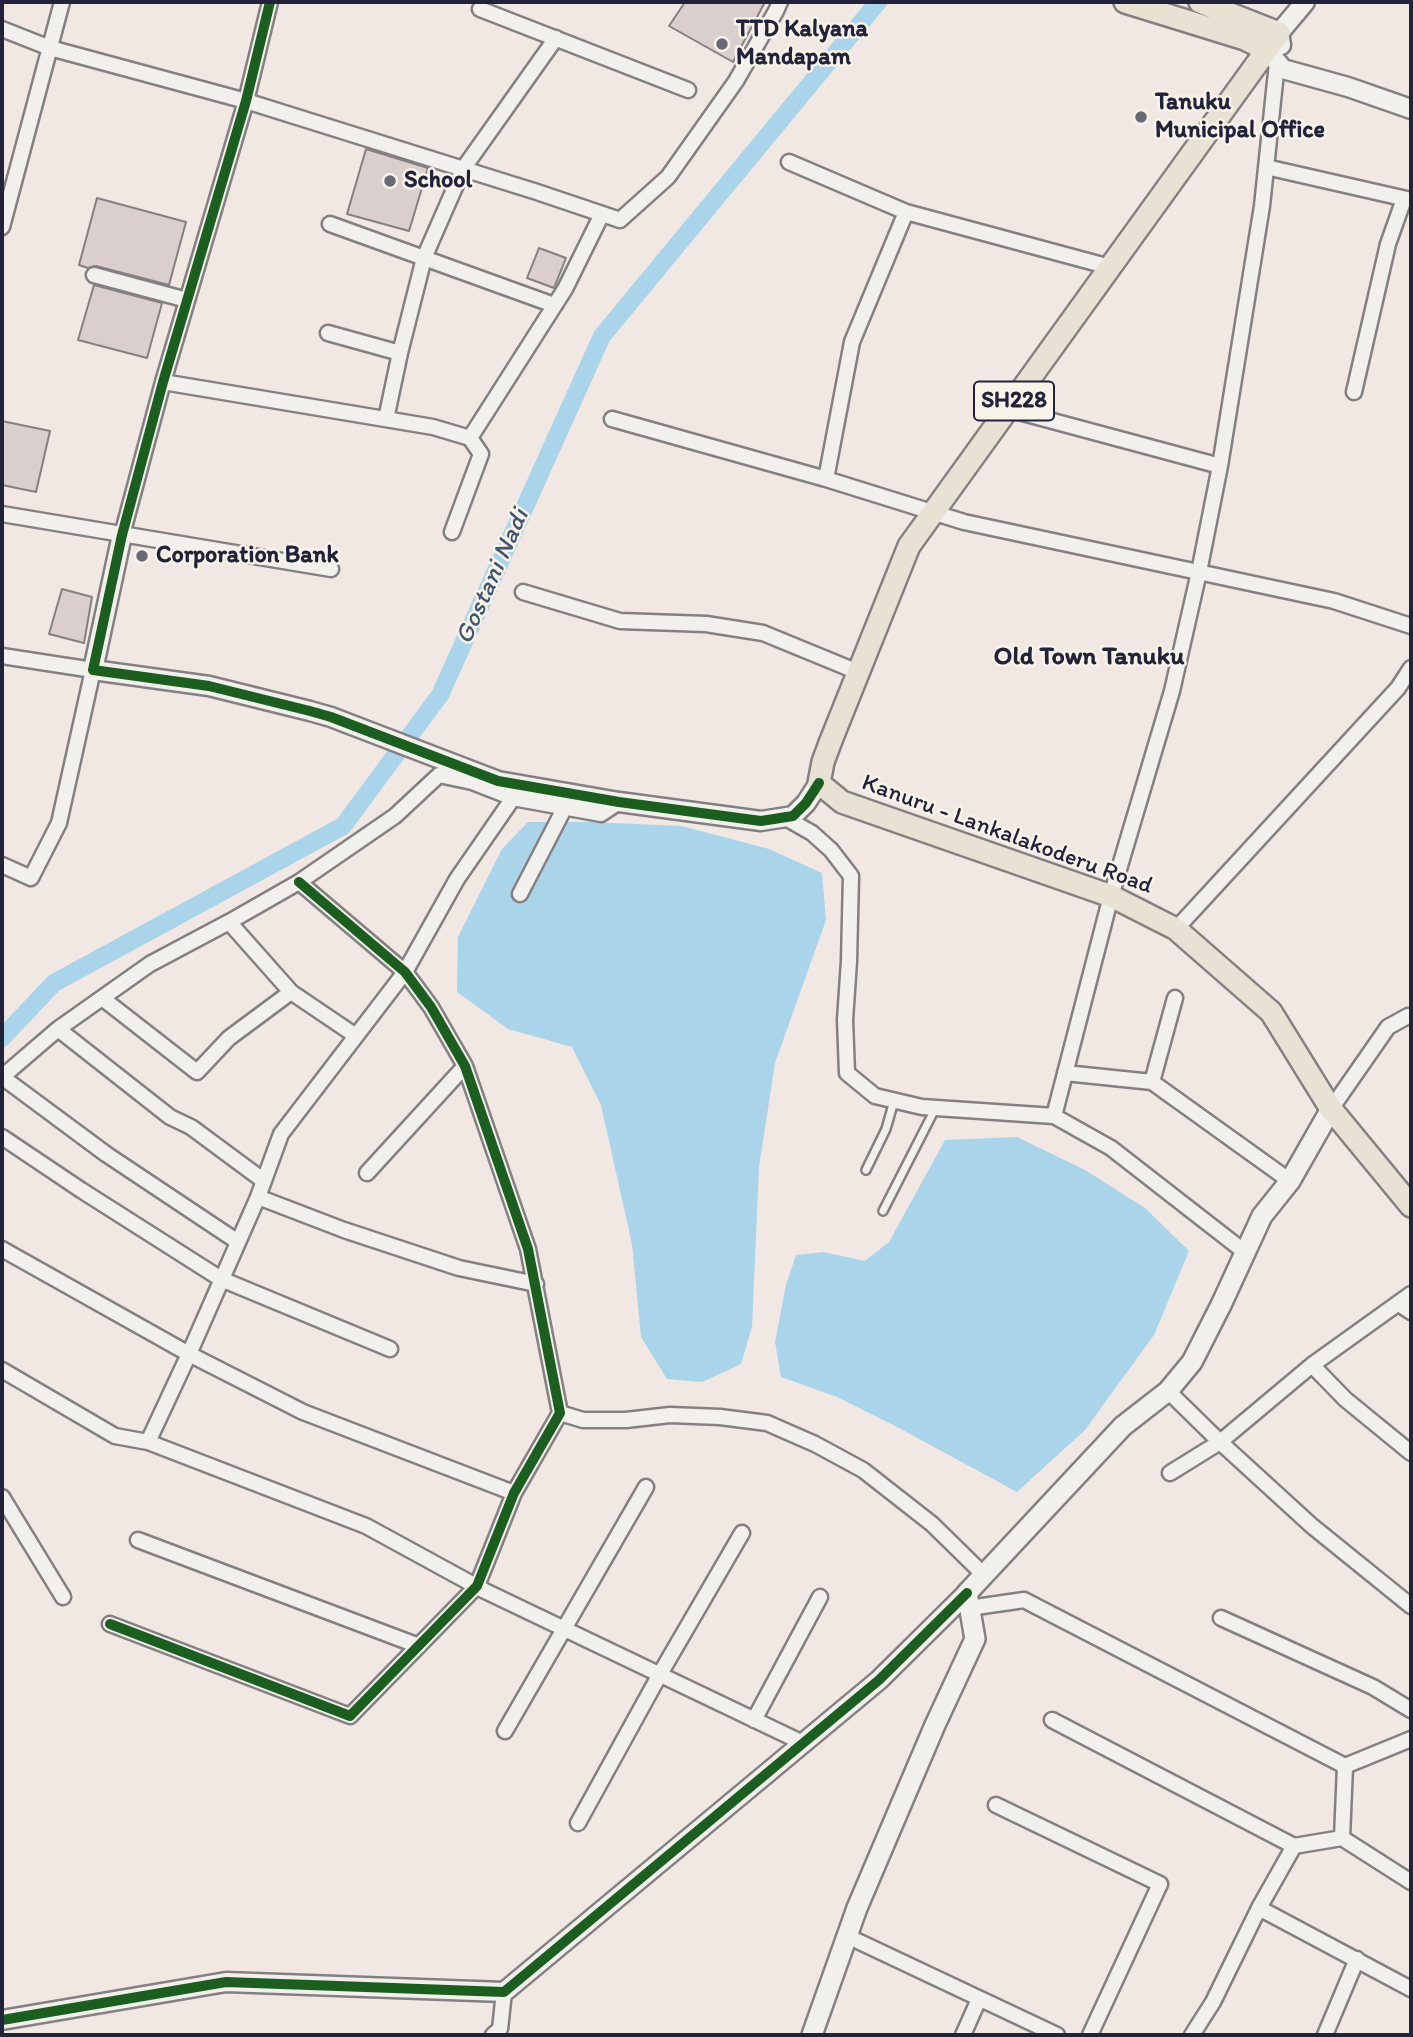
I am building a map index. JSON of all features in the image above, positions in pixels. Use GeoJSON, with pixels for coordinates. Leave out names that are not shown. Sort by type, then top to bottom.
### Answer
{"type":"FeatureCollection","features":[{"type":"Feature","properties":{"kind":"main road"},"geometry":{"type":"LineString","coordinates":[[1200,2],[1277,54]]}},
{"type":"Feature","properties":{"kind":"main road"},"geometry":{"type":"LineString","coordinates":[[1133,3],[1245,39],[1277,54]]}},
{"type":"Feature","properties":{"kind":"main road","name":"SH228"},"geometry":{"type":"LineString","coordinates":[[819,783],[822,762],[909,546],[1110,267],[1277,54]]}},
{"type":"Feature","properties":{"kind":"main road","name":"Kanuru - Lankalakoderu Road"},"geometry":{"type":"LineString","coordinates":[[819,783],[842,802],[1111,896],[1176,929],[1271,1013],[1331,1108],[1411,1206]]}},
{"type":"Feature","properties":{"kind":"main road"},"geometry":{"type":"LineString","coordinates":[[812,2035],[857,1908],[929,1737],[975,1639],[968,1600],[984,1575],[1124,1426],[1168,1391],[1192,1362],[1262,1216],[1290,1181],[1331,1108]]}},
{"type":"Feature","properties":{"kind":"street"},"geometry":{"type":"LineString","coordinates":[[2,227],[62,2]]}},
{"type":"Feature","properties":{"kind":"street"},"geometry":{"type":"LineString","coordinates":[[2,865],[31,877],[59,823],[122,535],[163,383],[246,101],[270,2]]}},
{"type":"Feature","properties":{"kind":"street"},"geometry":{"type":"LineString","coordinates":[[2,29],[50,48],[246,101],[620,220],[668,177],[736,81],[780,2]]}},
{"type":"Feature","properties":{"kind":"street"},"geometry":{"type":"LineString","coordinates":[[1054,1116],[1111,896],[1172,691],[1199,572],[1220,466],[1262,206],[1277,54],[1305,2]]}},
{"type":"Feature","properties":{"kind":"street"},"geometry":{"type":"LineString","coordinates":[[481,9],[688,90]]}},
{"type":"Feature","properties":{"kind":"street"},"geometry":{"type":"LineString","coordinates":[[386,419],[424,258],[463,169],[556,38]]}},
{"type":"Feature","properties":{"kind":"street"},"geometry":{"type":"LineString","coordinates":[[1277,54],[1348,87],[1411,109]]}},
{"type":"Feature","properties":{"kind":"street"},"geometry":{"type":"LineString","coordinates":[[789,163],[906,212],[1110,267]]}},
{"type":"Feature","properties":{"kind":"street"},"geometry":{"type":"LineString","coordinates":[[1266,167],[1407,199],[1388,244],[1354,392]]}},
{"type":"Feature","properties":{"kind":"street"},"geometry":{"type":"LineString","coordinates":[[826,479],[852,342],[906,212]]}},
{"type":"Feature","properties":{"kind":"street"},"geometry":{"type":"LineString","coordinates":[[470,438],[565,289],[602,214]]}},
{"type":"Feature","properties":{"kind":"street"},"geometry":{"type":"LineString","coordinates":[[330,224],[555,305]]}},
{"type":"Feature","properties":{"kind":"street"},"geometry":{"type":"LineString","coordinates":[[94,275],[187,300]]}},
{"type":"Feature","properties":{"kind":"street"},"geometry":{"type":"LineString","coordinates":[[328,333],[400,353]]}},
{"type":"Feature","properties":{"kind":"street"},"geometry":{"type":"LineString","coordinates":[[163,383],[433,427],[470,438],[481,454],[452,532]]}},
{"type":"Feature","properties":{"kind":"street"},"geometry":{"type":"LineString","coordinates":[[1007,409],[1220,466]]}},
{"type":"Feature","properties":{"kind":"street"},"geometry":{"type":"LineString","coordinates":[[612,419],[826,479],[964,522],[1334,601],[1411,626]]}},
{"type":"Feature","properties":{"kind":"street"},"geometry":{"type":"LineString","coordinates":[[2,514],[331,569]]}},
{"type":"Feature","properties":{"kind":"street"},"geometry":{"type":"LineString","coordinates":[[523,592],[620,621],[706,624],[763,633],[858,672]]}},
{"type":"Feature","properties":{"kind":"street"},"geometry":{"type":"LineString","coordinates":[[2,656],[209,686],[331,717],[498,782],[619,802],[761,821],[793,816],[806,803],[819,783]]}},
{"type":"Feature","properties":{"kind":"street"},"geometry":{"type":"LineString","coordinates":[[1176,929],[1398,688],[1411,668]]}},
{"type":"Feature","properties":{"kind":"street"},"geometry":{"type":"LineString","coordinates":[[238,1242],[106,1154],[2,1077],[58,1029],[150,964],[299,882],[395,816],[439,775],[471,782],[513,799],[601,814],[619,802]]}},
{"type":"Feature","properties":{"kind":"street"},"geometry":{"type":"LineString","coordinates":[[148,1442],[258,1197],[281,1134],[405,972],[457,879],[513,799]]}},
{"type":"Feature","properties":{"kind":"street"},"geometry":{"type":"LineString","coordinates":[[520,894],[565,807]]}},
{"type":"Feature","properties":{"kind":"street"},"geometry":{"type":"LineString","coordinates":[[784,817],[812,833],[831,850],[850,876],[845,1020],[847,1073],[875,1096],[922,1107],[1054,1116],[1111,1148],[1246,1252]]}},
{"type":"Feature","properties":{"kind":"street"},"geometry":{"type":"LineString","coordinates":[[110,1624],[350,1716],[477,1586],[514,1493],[561,1413],[528,1250],[465,1066],[431,1007],[405,972],[299,882]]}},
{"type":"Feature","properties":{"kind":"street"},"geometry":{"type":"LineString","coordinates":[[229,922],[291,992],[356,1037]]}},
{"type":"Feature","properties":{"kind":"street"},"geometry":{"type":"LineString","coordinates":[[102,998],[197,1072],[229,1038],[291,992]]}},
{"type":"Feature","properties":{"kind":"street"},"geometry":{"type":"LineString","coordinates":[[1152,1082],[1175,998]]}},
{"type":"Feature","properties":{"kind":"street"},"geometry":{"type":"LineString","coordinates":[[1331,1108],[1388,1027],[1411,1016]]}},
{"type":"Feature","properties":{"kind":"street"},"geometry":{"type":"LineString","coordinates":[[58,1029],[170,1117],[191,1127],[264,1181]]}},
{"type":"Feature","properties":{"kind":"street"},"geometry":{"type":"LineString","coordinates":[[367,1173],[465,1066]]}},
{"type":"Feature","properties":{"kind":"street"},"geometry":{"type":"LineString","coordinates":[[1065,1073],[1152,1082],[1290,1181]]}},
{"type":"Feature","properties":{"kind":"street"},"geometry":{"type":"LineString","coordinates":[[2,1137],[221,1279],[390,1349]]}},
{"type":"Feature","properties":{"kind":"street"},"geometry":{"type":"LineString","coordinates":[[258,1197],[344,1230],[459,1268],[536,1284]]}},
{"type":"Feature","properties":{"kind":"street"},"geometry":{"type":"LineString","coordinates":[[2,1249],[189,1354],[303,1412],[514,1493]]}},
{"type":"Feature","properties":{"kind":"street"},"geometry":{"type":"LineString","coordinates":[[1170,1472],[1220,1442],[1312,1365],[1405,1308],[1411,1294]]}},
{"type":"Feature","properties":{"kind":"street"},"geometry":{"type":"LineString","coordinates":[[1312,1365],[1345,1399],[1411,1453]]}},
{"type":"Feature","properties":{"kind":"street"},"geometry":{"type":"LineString","coordinates":[[2,1370],[114,1436],[148,1442],[366,1526],[477,1586],[803,1743]]}},
{"type":"Feature","properties":{"kind":"street"},"geometry":{"type":"LineString","coordinates":[[1168,1391],[1312,1526],[1411,1606]]}},
{"type":"Feature","properties":{"kind":"street"},"geometry":{"type":"LineString","coordinates":[[561,1413],[583,1420],[625,1420],[670,1415],[720,1417],[767,1423],[816,1444],[863,1470],[932,1524],[984,1575]]}},
{"type":"Feature","properties":{"kind":"street"},"geometry":{"type":"LineString","coordinates":[[505,1731],[646,1487]]}},
{"type":"Feature","properties":{"kind":"street"},"geometry":{"type":"LineString","coordinates":[[2,1497],[63,1597]]}},
{"type":"Feature","properties":{"kind":"street"},"geometry":{"type":"LineString","coordinates":[[578,1823],[742,1533]]}},
{"type":"Feature","properties":{"kind":"street"},"geometry":{"type":"LineString","coordinates":[[138,1540],[419,1646]]}},
{"type":"Feature","properties":{"kind":"street"},"geometry":{"type":"LineString","coordinates":[[754,1720],[820,1597]]}},
{"type":"Feature","properties":{"kind":"street"},"geometry":{"type":"LineString","coordinates":[[2,2020],[226,1982],[504,1992],[879,1680],[968,1600],[1024,1600],[1345,1766],[1411,1739]]}},
{"type":"Feature","properties":{"kind":"street"},"geometry":{"type":"LineString","coordinates":[[1221,1618],[1373,1687],[1411,1710]]}},
{"type":"Feature","properties":{"kind":"street"},"geometry":{"type":"LineString","coordinates":[[1052,1720],[1294,1846],[1342,1838],[1411,1882]]}},
{"type":"Feature","properties":{"kind":"street"},"geometry":{"type":"LineString","coordinates":[[1342,1838],[1345,1766]]}},
{"type":"Feature","properties":{"kind":"street"},"geometry":{"type":"LineString","coordinates":[[996,1805],[1160,1884],[1090,2035]]}},
{"type":"Feature","properties":{"kind":"street"},"geometry":{"type":"LineString","coordinates":[[1192,2035],[1213,2002],[1259,1908],[1294,1846]]}},
{"type":"Feature","properties":{"kind":"street"},"geometry":{"type":"LineString","coordinates":[[1259,1908],[1411,1989]]}},
{"type":"Feature","properties":{"kind":"street"},"geometry":{"type":"LineString","coordinates":[[847,1937],[1057,2035]]}},
{"type":"Feature","properties":{"kind":"street"},"geometry":{"type":"LineString","coordinates":[[1325,2035],[1357,1959]]}},
{"type":"Feature","properties":{"kind":"street"},"geometry":{"type":"LineString","coordinates":[[493,2035],[500,2029],[504,1992]]}},
{"type":"Feature","properties":{"kind":"street"},"geometry":{"type":"LineString","coordinates":[[963,2035],[979,1999]]}},
{"type":"Feature","properties":{"kind":"lane"},"geometry":{"type":"LineString","coordinates":[[866,1170],[886,1129],[894,1101]]}},
{"type":"Feature","properties":{"kind":"lane"},"geometry":{"type":"LineString","coordinates":[[883,1211],[935,1108]]}},
{"type":"Feature","properties":{"kind":"water"},"geometry":{"type":"Polygon","coordinates":[[[528,822],[682,826],[769,849],[822,873],[826,920],[775,1063],[759,1167],[752,1327],[741,1364],[702,1382],[667,1379],[641,1337],[632,1244],[601,1105],[572,1047],[508,1029],[457,992],[458,937],[502,849],[528,822]]]}},
{"type":"Feature","properties":{"kind":"water"},"geometry":{"type":"Polygon","coordinates":[[[1017,1137],[1085,1170],[1145,1208],[1189,1251],[1154,1335],[1085,1430],[1017,1492],[837,1397],[781,1377],[775,1342],[786,1285],[796,1255],[823,1252],[865,1261],[889,1242],[945,1140],[1017,1137]]]}},
{"type":"Feature","properties":{"kind":"building","name":"TTD Kalyana Mandapam"},"geometry":{"type":"Polygon","coordinates":[[[685,2],[765,2],[733,62],[669,26],[685,2]]]}},
{"type":"Feature","properties":{"kind":"building"},"geometry":{"type":"Polygon","coordinates":[[[366,149],[428,168],[409,231],[347,214],[366,149]]]}},
{"type":"Feature","properties":{"kind":"building"},"geometry":{"type":"Polygon","coordinates":[[[97,198],[186,222],[169,285],[96,266],[88,268],[79,265],[97,198]]]}},
{"type":"Feature","properties":{"kind":"building"},"geometry":{"type":"Polygon","coordinates":[[[539,248],[566,258],[554,288],[527,278],[539,248]]]}},
{"type":"Feature","properties":{"kind":"building"},"geometry":{"type":"Polygon","coordinates":[[[94,285],[162,303],[147,358],[78,340],[94,285]]]}},
{"type":"Feature","properties":{"kind":"building"},"geometry":{"type":"Polygon","coordinates":[[[2,421],[50,431],[36,492],[2,485],[2,421]]]}},
{"type":"Feature","properties":{"kind":"building"},"geometry":{"type":"Polygon","coordinates":[[[62,589],[92,597],[84,643],[49,634],[62,589]]]}},
{"type":"Feature","properties":{"kind":"waterway","name":"Gostani Nadi"},"geometry":{"type":"LineString","coordinates":[[2,1038],[54,983],[343,826],[440,695],[602,336],[878,2]]}},
{"type":"Feature","properties":{"kind":"cycle path"},"geometry":{"type":"LineString","coordinates":[[270,2],[246,101],[163,382],[122,535],[93,670],[209,686],[310,711],[498,781],[619,802],[761,821],[793,816],[806,803],[819,783]]}},
{"type":"Feature","properties":{"kind":"cycle path"},"geometry":{"type":"LineString","coordinates":[[110,1624],[350,1716],[477,1586],[514,1493],[560,1413],[528,1249],[465,1066],[431,1007],[405,972],[299,882]]}},
{"type":"Feature","properties":{"kind":"cycle path"},"geometry":{"type":"LineString","coordinates":[[2,2020],[226,1982],[504,1992],[879,1680],[967,1593]]}},
{"type":"Feature","properties":{"kind":"place","name":"TTD Kalyana Mandapam"},"geometry":{"type":"Point","coordinates":[722,44]}},
{"type":"Feature","properties":{"kind":"place","name":"Tanuku Municipal Office"},"geometry":{"type":"Point","coordinates":[1141,117]}},
{"type":"Feature","properties":{"kind":"place","name":"School"},"geometry":{"type":"Point","coordinates":[390,181]}},
{"type":"Feature","properties":{"kind":"place","name":"Corporation Bank"},"geometry":{"type":"Point","coordinates":[142,556]}},
{"type":"Feature","properties":{"kind":"district","name":"Old Town Tanuku"},"geometry":{"type":"Point","coordinates":[1089,657]}}]}
